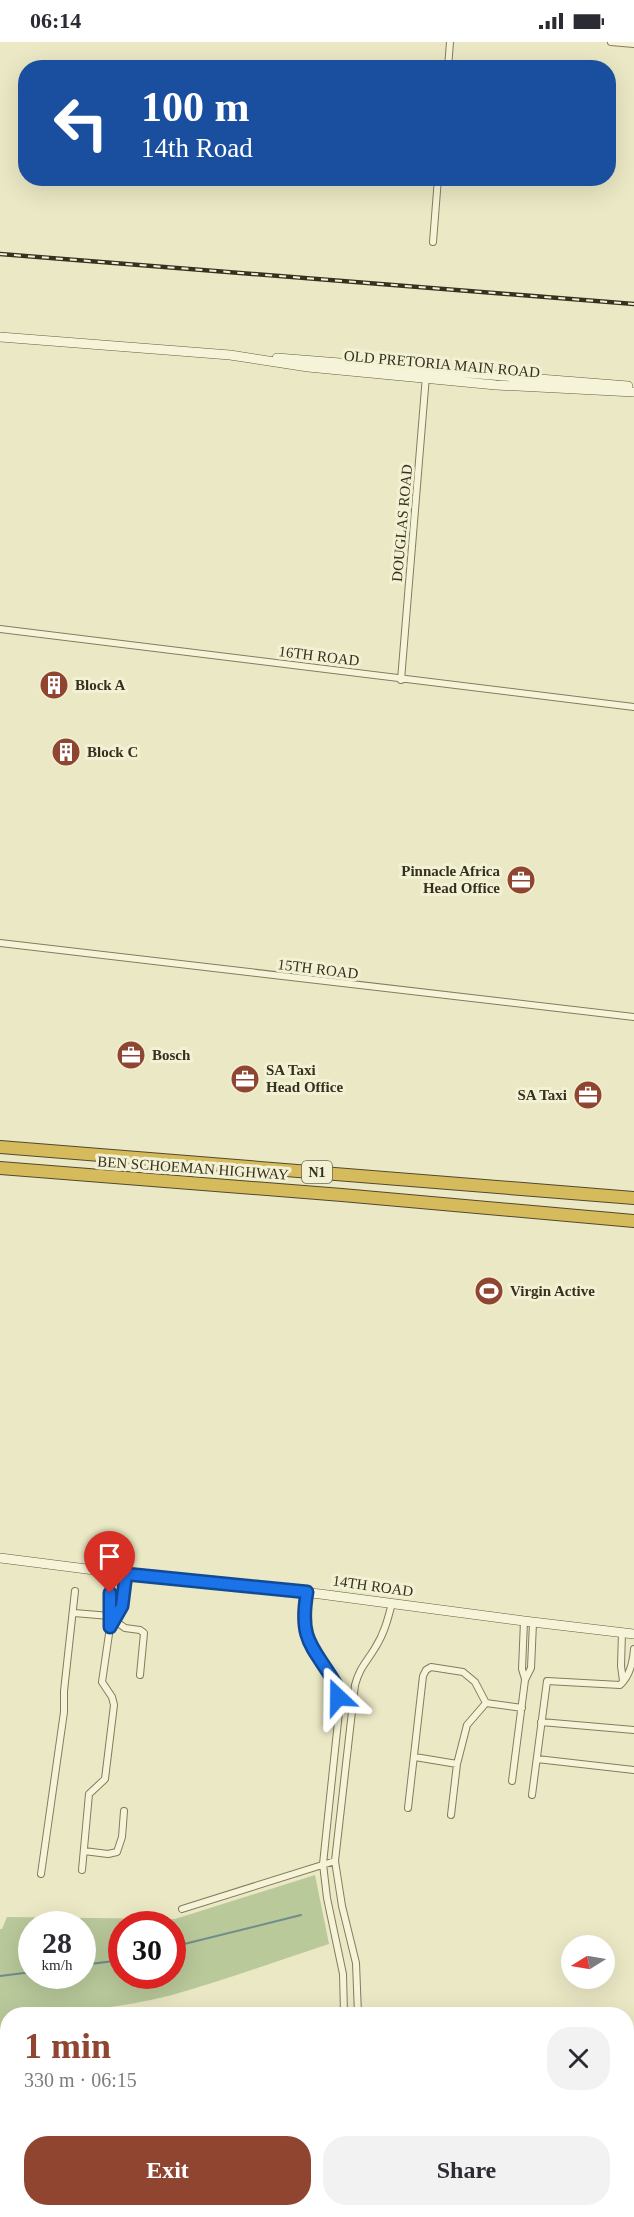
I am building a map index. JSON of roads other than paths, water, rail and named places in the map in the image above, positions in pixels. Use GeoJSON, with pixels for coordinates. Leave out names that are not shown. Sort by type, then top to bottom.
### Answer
{"type":"FeatureCollection","features":[{"type":"Feature","properties":{"kind":"highway","name":"BEN SCHOEMAN HIGHWAY"},"geometry":{"type":"LineString","coordinates":[[0,1148],[634,1198]]}},
{"type":"Feature","properties":{"kind":"highway","name":"BEN SCHOEMAN HIGHWAY"},"geometry":{"type":"LineString","coordinates":[[0,1168],[634,1221]]}},
{"type":"Feature","properties":{"kind":"main road","name":"OLD PRETORIA MAIN ROAD"},"geometry":{"type":"LineString","coordinates":[[0,337],[248,357],[308,367],[634,386]]}},
{"type":"Feature","properties":{"kind":"main road","name":"OLD PRETORIA MAIN ROAD"},"geometry":{"type":"LineString","coordinates":[[426,374],[527,387],[634,392]]}},
{"type":"Feature","properties":{"kind":"main road","name":"14TH ROAD"},"geometry":{"type":"LineString","coordinates":[[0,1558],[126,1574],[307,1592],[634,1634]]}},
{"type":"Feature","properties":{"kind":"street"},"geometry":{"type":"LineString","coordinates":[[449,60],[450,42]]}},
{"type":"Feature","properties":{"kind":"street"},"geometry":{"type":"LineString","coordinates":[[610,42],[634,44]]}},
{"type":"Feature","properties":{"kind":"street"},"geometry":{"type":"LineString","coordinates":[[433,242],[437,186]]}},
{"type":"Feature","properties":{"kind":"street","name":"DOUGLAS ROAD"},"geometry":{"type":"LineString","coordinates":[[401,680],[426,374]]}},
{"type":"Feature","properties":{"kind":"street","name":"16TH ROAD"},"geometry":{"type":"LineString","coordinates":[[0,629],[634,707]]}},
{"type":"Feature","properties":{"kind":"street","name":"15TH ROAD"},"geometry":{"type":"LineString","coordinates":[[0,943],[634,1017]]}},
{"type":"Feature","properties":{"kind":"street"},"geometry":{"type":"LineString","coordinates":[[82,1870],[89,1794],[105,1779],[113,1715],[114,1701],[102,1682],[112,1618],[109,1571]]}},
{"type":"Feature","properties":{"kind":"street"},"geometry":{"type":"LineString","coordinates":[[112,1618],[122,1606],[126,1574]]}},
{"type":"Feature","properties":{"kind":"street"},"geometry":{"type":"LineString","coordinates":[[41,1874],[64,1712],[64,1691],[75,1591]]}},
{"type":"Feature","properties":{"kind":"street"},"geometry":{"type":"LineString","coordinates":[[307,1592],[303,1617],[307,1638],[338,1688],[339,1712],[323,1864],[327,1898],[343,1974],[344,2007]]}},
{"type":"Feature","properties":{"kind":"street"},"geometry":{"type":"LineString","coordinates":[[358,2007],[356,1963],[342,1906],[335,1861],[355,1685],[359,1670],[375,1649],[386,1626],[392,1603]]}},
{"type":"Feature","properties":{"kind":"street"},"geometry":{"type":"LineString","coordinates":[[74,1613],[112,1618],[125,1628],[140,1630],[144,1634],[140,1675]]}},
{"type":"Feature","properties":{"kind":"street"},"geometry":{"type":"LineString","coordinates":[[512,1781],[525,1680],[522,1669],[528,1622]]}},
{"type":"Feature","properties":{"kind":"street"},"geometry":{"type":"LineString","coordinates":[[622,1632],[621,1666],[624,1682]]}},
{"type":"Feature","properties":{"kind":"street"},"geometry":{"type":"LineString","coordinates":[[532,1795],[547,1681],[617,1686],[624,1682],[633,1663],[634,1651]]}},
{"type":"Feature","properties":{"kind":"street"},"geometry":{"type":"LineString","coordinates":[[408,1808],[423,1676],[428,1668],[463,1672],[475,1682],[486,1703]]}},
{"type":"Feature","properties":{"kind":"street"},"geometry":{"type":"LineString","coordinates":[[486,1703],[522,1708]]}},
{"type":"Feature","properties":{"kind":"street"},"geometry":{"type":"LineString","coordinates":[[451,1815],[457,1764],[467,1725],[486,1703]]}},
{"type":"Feature","properties":{"kind":"street"},"geometry":{"type":"LineString","coordinates":[[541,1722],[634,1730]]}},
{"type":"Feature","properties":{"kind":"street"},"geometry":{"type":"LineString","coordinates":[[415,1757],[457,1764]]}},
{"type":"Feature","properties":{"kind":"street"},"geometry":{"type":"LineString","coordinates":[[537,1759],[634,1770]]}},
{"type":"Feature","properties":{"kind":"street"},"geometry":{"type":"LineString","coordinates":[[84,1851],[117,1852],[122,1837],[124,1811]]}},
{"type":"Feature","properties":{"kind":"street"},"geometry":{"type":"LineString","coordinates":[[182,1909],[335,1861]]}},
{"type":"Feature","properties":{"kind":"waterway"},"geometry":{"type":"LineString","coordinates":[[186,1944],[301,1915]]}},
{"type":"Feature","properties":{"kind":"waterway"},"geometry":{"type":"LineString","coordinates":[[96,1963],[108,1962]]}},
{"type":"Feature","properties":{"kind":"waterway"},"geometry":{"type":"LineString","coordinates":[[0,1976],[18,1974]]}},
{"type":"Feature","properties":{"kind":"railway"},"geometry":{"type":"LineString","coordinates":[[0,254],[634,304]]}},
{"type":"Feature","properties":{"kind":"place","name":"Block A"},"geometry":{"type":"Point","coordinates":[54,685]}},
{"type":"Feature","properties":{"kind":"place","name":"Block C"},"geometry":{"type":"Point","coordinates":[66,752]}},
{"type":"Feature","properties":{"kind":"place","name":"Pinnacle Africa Head Office"},"geometry":{"type":"Point","coordinates":[521,880]}},
{"type":"Feature","properties":{"kind":"place","name":"Bosch"},"geometry":{"type":"Point","coordinates":[131,1055]}},
{"type":"Feature","properties":{"kind":"place","name":"SA Taxi Head Office"},"geometry":{"type":"Point","coordinates":[245,1079]}},
{"type":"Feature","properties":{"kind":"place","name":"SA Taxi"},"geometry":{"type":"Point","coordinates":[588,1095]}},
{"type":"Feature","properties":{"kind":"place","name":"Virgin Active"},"geometry":{"type":"Point","coordinates":[489,1291]}}]}
